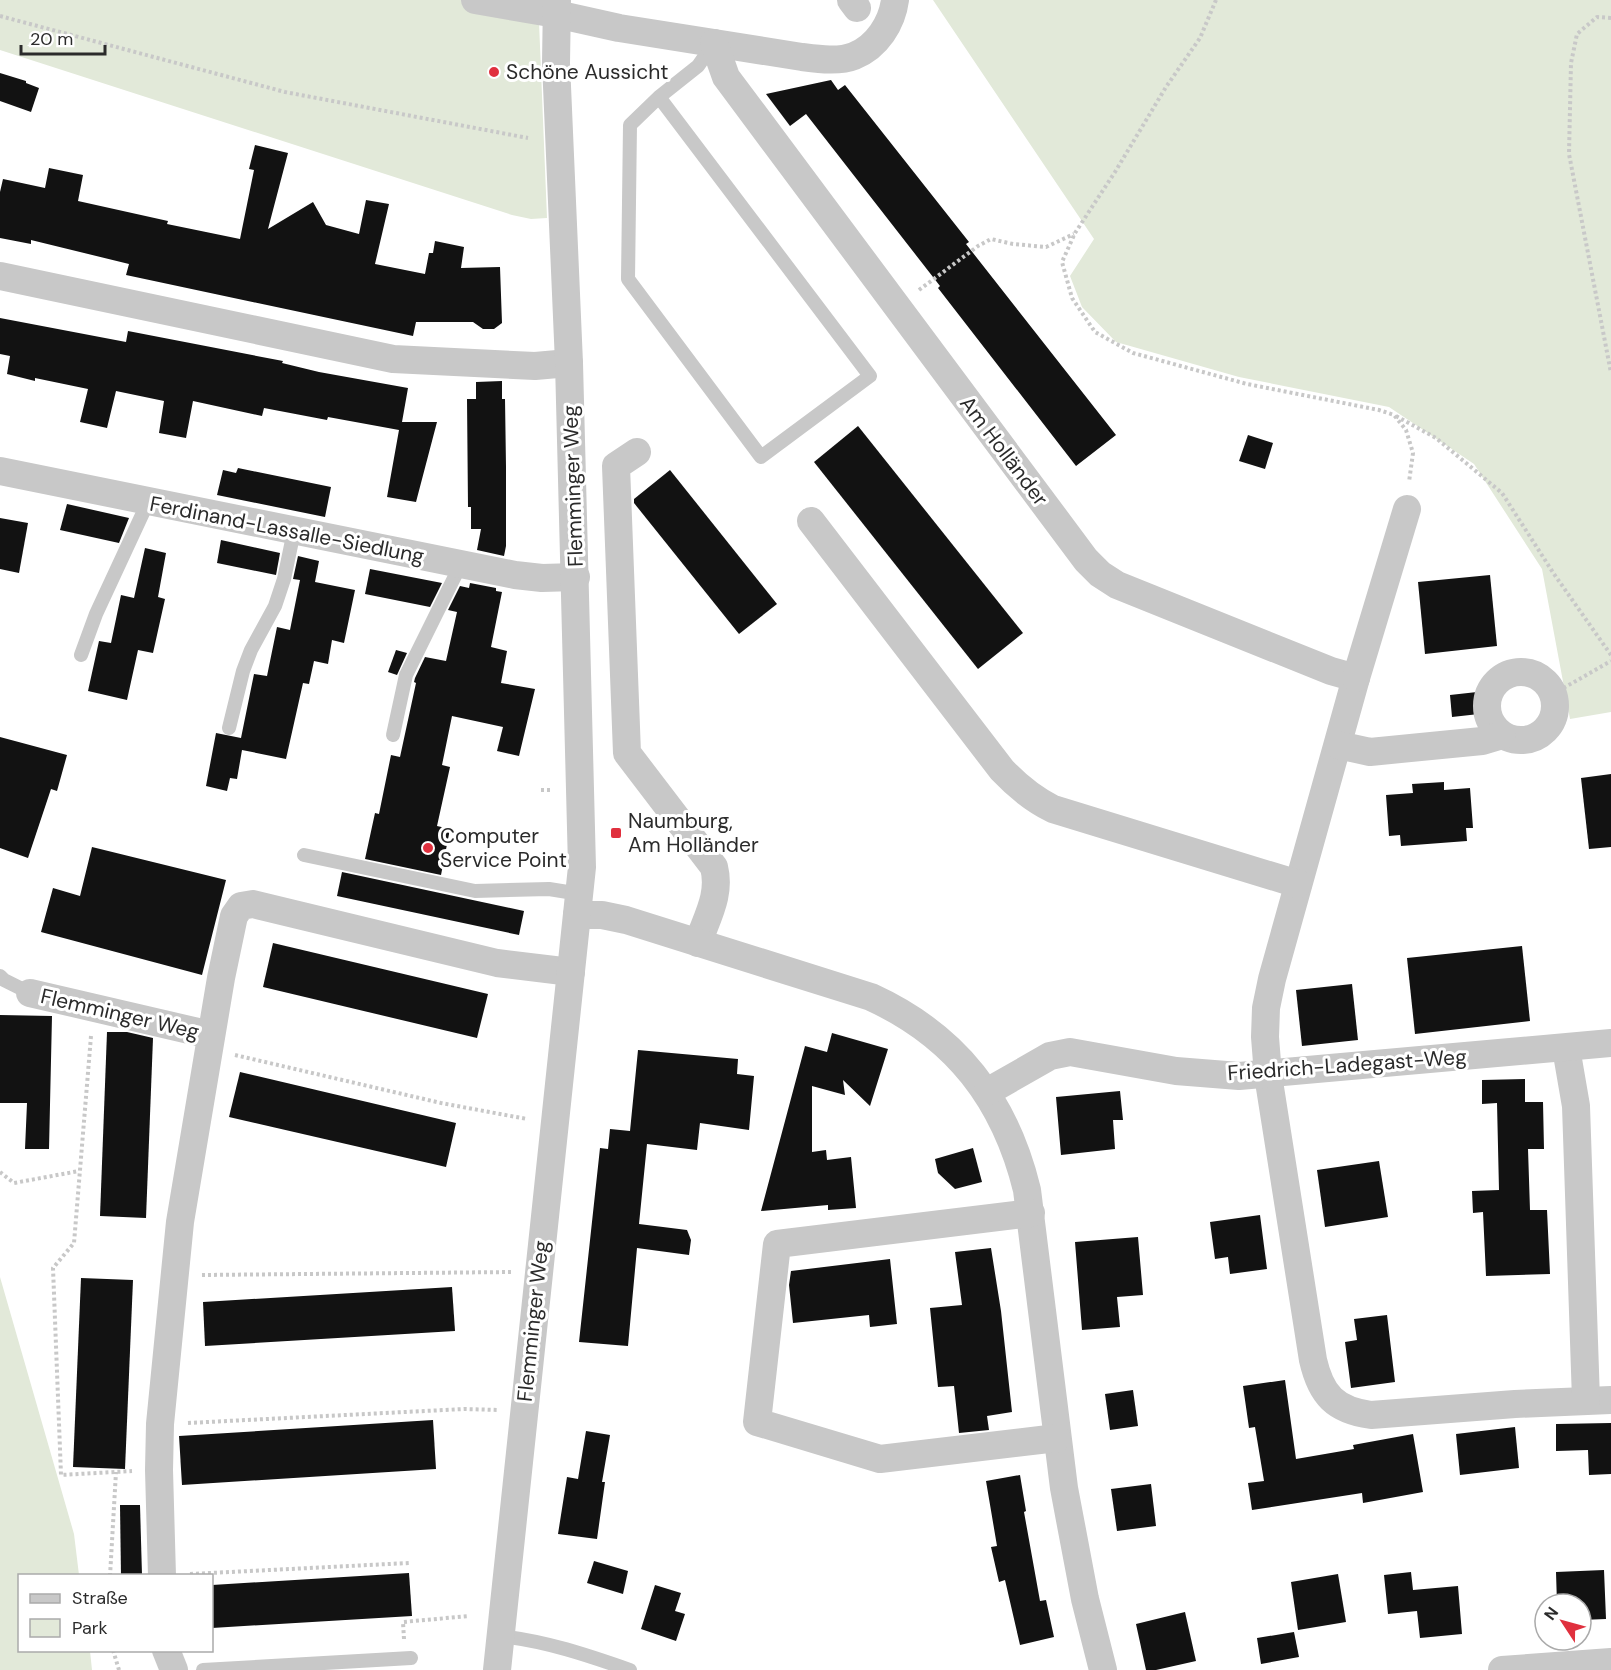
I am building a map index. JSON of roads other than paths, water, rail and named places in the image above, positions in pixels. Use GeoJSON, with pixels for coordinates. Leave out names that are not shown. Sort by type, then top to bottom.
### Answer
{"type":"FeatureCollection","features":[{"type":"Feature","properties":{"kind":"street"},"geometry":{"type":"LineString","coordinates":[[475,0],[556,7],[619,28],[830,60],[854,57],[870,47],[886,29],[894,11],[895,0]]}},
{"type":"Feature","properties":{"kind":"street","name":"Flemminger Weg"},"geometry":{"type":"LineString","coordinates":[[497,1670],[579,904],[582,847],[576,577],[556,63],[556,7]]}},
{"type":"Feature","properties":{"kind":"street","name":"Am Holländer"},"geometry":{"type":"LineString","coordinates":[[714,43],[726,77],[1086,560],[1100,574],[1117,585],[1331,671],[1356,678]]}},
{"type":"Feature","properties":{"kind":"street"},"geometry":{"type":"LineString","coordinates":[[0,276],[393,359],[535,366],[569,363]]}},
{"type":"Feature","properties":{"kind":"street"},"geometry":{"type":"LineString","coordinates":[[638,452],[616,466],[627,753],[714,867],[717,881],[716,897],[698,943]]}},
{"type":"Feature","properties":{"kind":"street","name":"Ferdinand-Lassalle-Siedlung"},"geometry":{"type":"LineString","coordinates":[[0,471],[460,564],[536,577],[576,577]]}},
{"type":"Feature","properties":{"kind":"street"},"geometry":{"type":"LineString","coordinates":[[1407,509],[1356,678],[1274,968],[1266,1008],[1265,1037],[1268,1075],[1313,1360],[1317,1374],[1329,1396],[1340,1407],[1355,1413],[1371,1415],[1598,1400],[1576,1106],[1566,1048]]}},
{"type":"Feature","properties":{"kind":"street"},"geometry":{"type":"LineString","coordinates":[[811,520],[1002,770],[1018,787],[1053,809],[1298,884]]}},
{"type":"Feature","properties":{"kind":"street"},"geometry":{"type":"LineString","coordinates":[[1338,745],[1370,752],[1482,741],[1502,735],[1522,740],[1533,738],[1549,725],[1554,715],[1555,705],[1553,694],[1547,684],[1538,677],[1516,672],[1496,683],[1487,705],[1488,716],[1502,735]]}},
{"type":"Feature","properties":{"kind":"street","name":"Flemminger Weg"},"geometry":{"type":"LineString","coordinates":[[162,1574],[160,1424],[174,1275],[180,1222],[209,1042],[234,916],[241,906],[253,904],[497,963],[571,972]]}},
{"type":"Feature","properties":{"kind":"street"},"geometry":{"type":"LineString","coordinates":[[579,904],[602,915],[626,920],[842,987],[896,1008],[944,1042],[964,1062],[987,1092],[1021,1164],[1031,1213],[1057,1438],[1073,1540],[1103,1670]]}},
{"type":"Feature","properties":{"kind":"street","name":"Flemminger Weg"},"geometry":{"type":"LineString","coordinates":[[30,993],[209,1042]]}},
{"type":"Feature","properties":{"kind":"street","name":"Friedrich-Ladegast-Weg"},"geometry":{"type":"LineString","coordinates":[[987,1092],[1050,1056],[1070,1053],[1187,1072],[1239,1076],[1611,1044]]}},
{"type":"Feature","properties":{"kind":"street"},"geometry":{"type":"LineString","coordinates":[[1031,1213],[777,1244],[758,1422],[880,1459],[1057,1438]]}},
{"type":"Feature","properties":{"kind":"street"},"geometry":{"type":"LineString","coordinates":[[167,1652],[174,1670]]}},
{"type":"Feature","properties":{"kind":"street"},"geometry":{"type":"LineString","coordinates":[[1502,1670],[1611,1662]]}},
{"type":"Feature","properties":{"kind":"lane"},"geometry":{"type":"LineString","coordinates":[[659,98],[870,376],[761,457],[628,279],[630,125],[659,98],[698,66],[714,43]]}},
{"type":"Feature","properties":{"kind":"lane"},"geometry":{"type":"LineString","coordinates":[[81,655],[96,614],[148,502]]}},
{"type":"Feature","properties":{"kind":"lane"},"geometry":{"type":"LineString","coordinates":[[229,728],[251,650],[274,606],[284,579],[294,531]]}},
{"type":"Feature","properties":{"kind":"lane"},"geometry":{"type":"LineString","coordinates":[[393,735],[406,675],[460,564]]}},
{"type":"Feature","properties":{"kind":"lane"},"geometry":{"type":"LineString","coordinates":[[304,855],[475,891],[549,889],[579,904]]}},
{"type":"Feature","properties":{"kind":"lane"},"geometry":{"type":"LineString","coordinates":[[0,976],[30,993]]}},
{"type":"Feature","properties":{"kind":"lane"},"geometry":{"type":"LineString","coordinates":[[500,1636],[529,1639],[581,1652],[630,1670]]}},
{"type":"Feature","properties":{"kind":"lane"},"geometry":{"type":"LineString","coordinates":[[203,1670],[408,1658]]}},
{"type":"Feature","properties":{"kind":"place","name":"Schöne Aussicht"},"geometry":{"type":"Point","coordinates":[494,72]}},
{"type":"Feature","properties":{"kind":"place","name":"Naumburg, Am Holländer"},"geometry":{"type":"Point","coordinates":[616,833]}},
{"type":"Feature","properties":{"kind":"place","name":"Computer Service Point"},"geometry":{"type":"Point","coordinates":[428,848]}}]}
